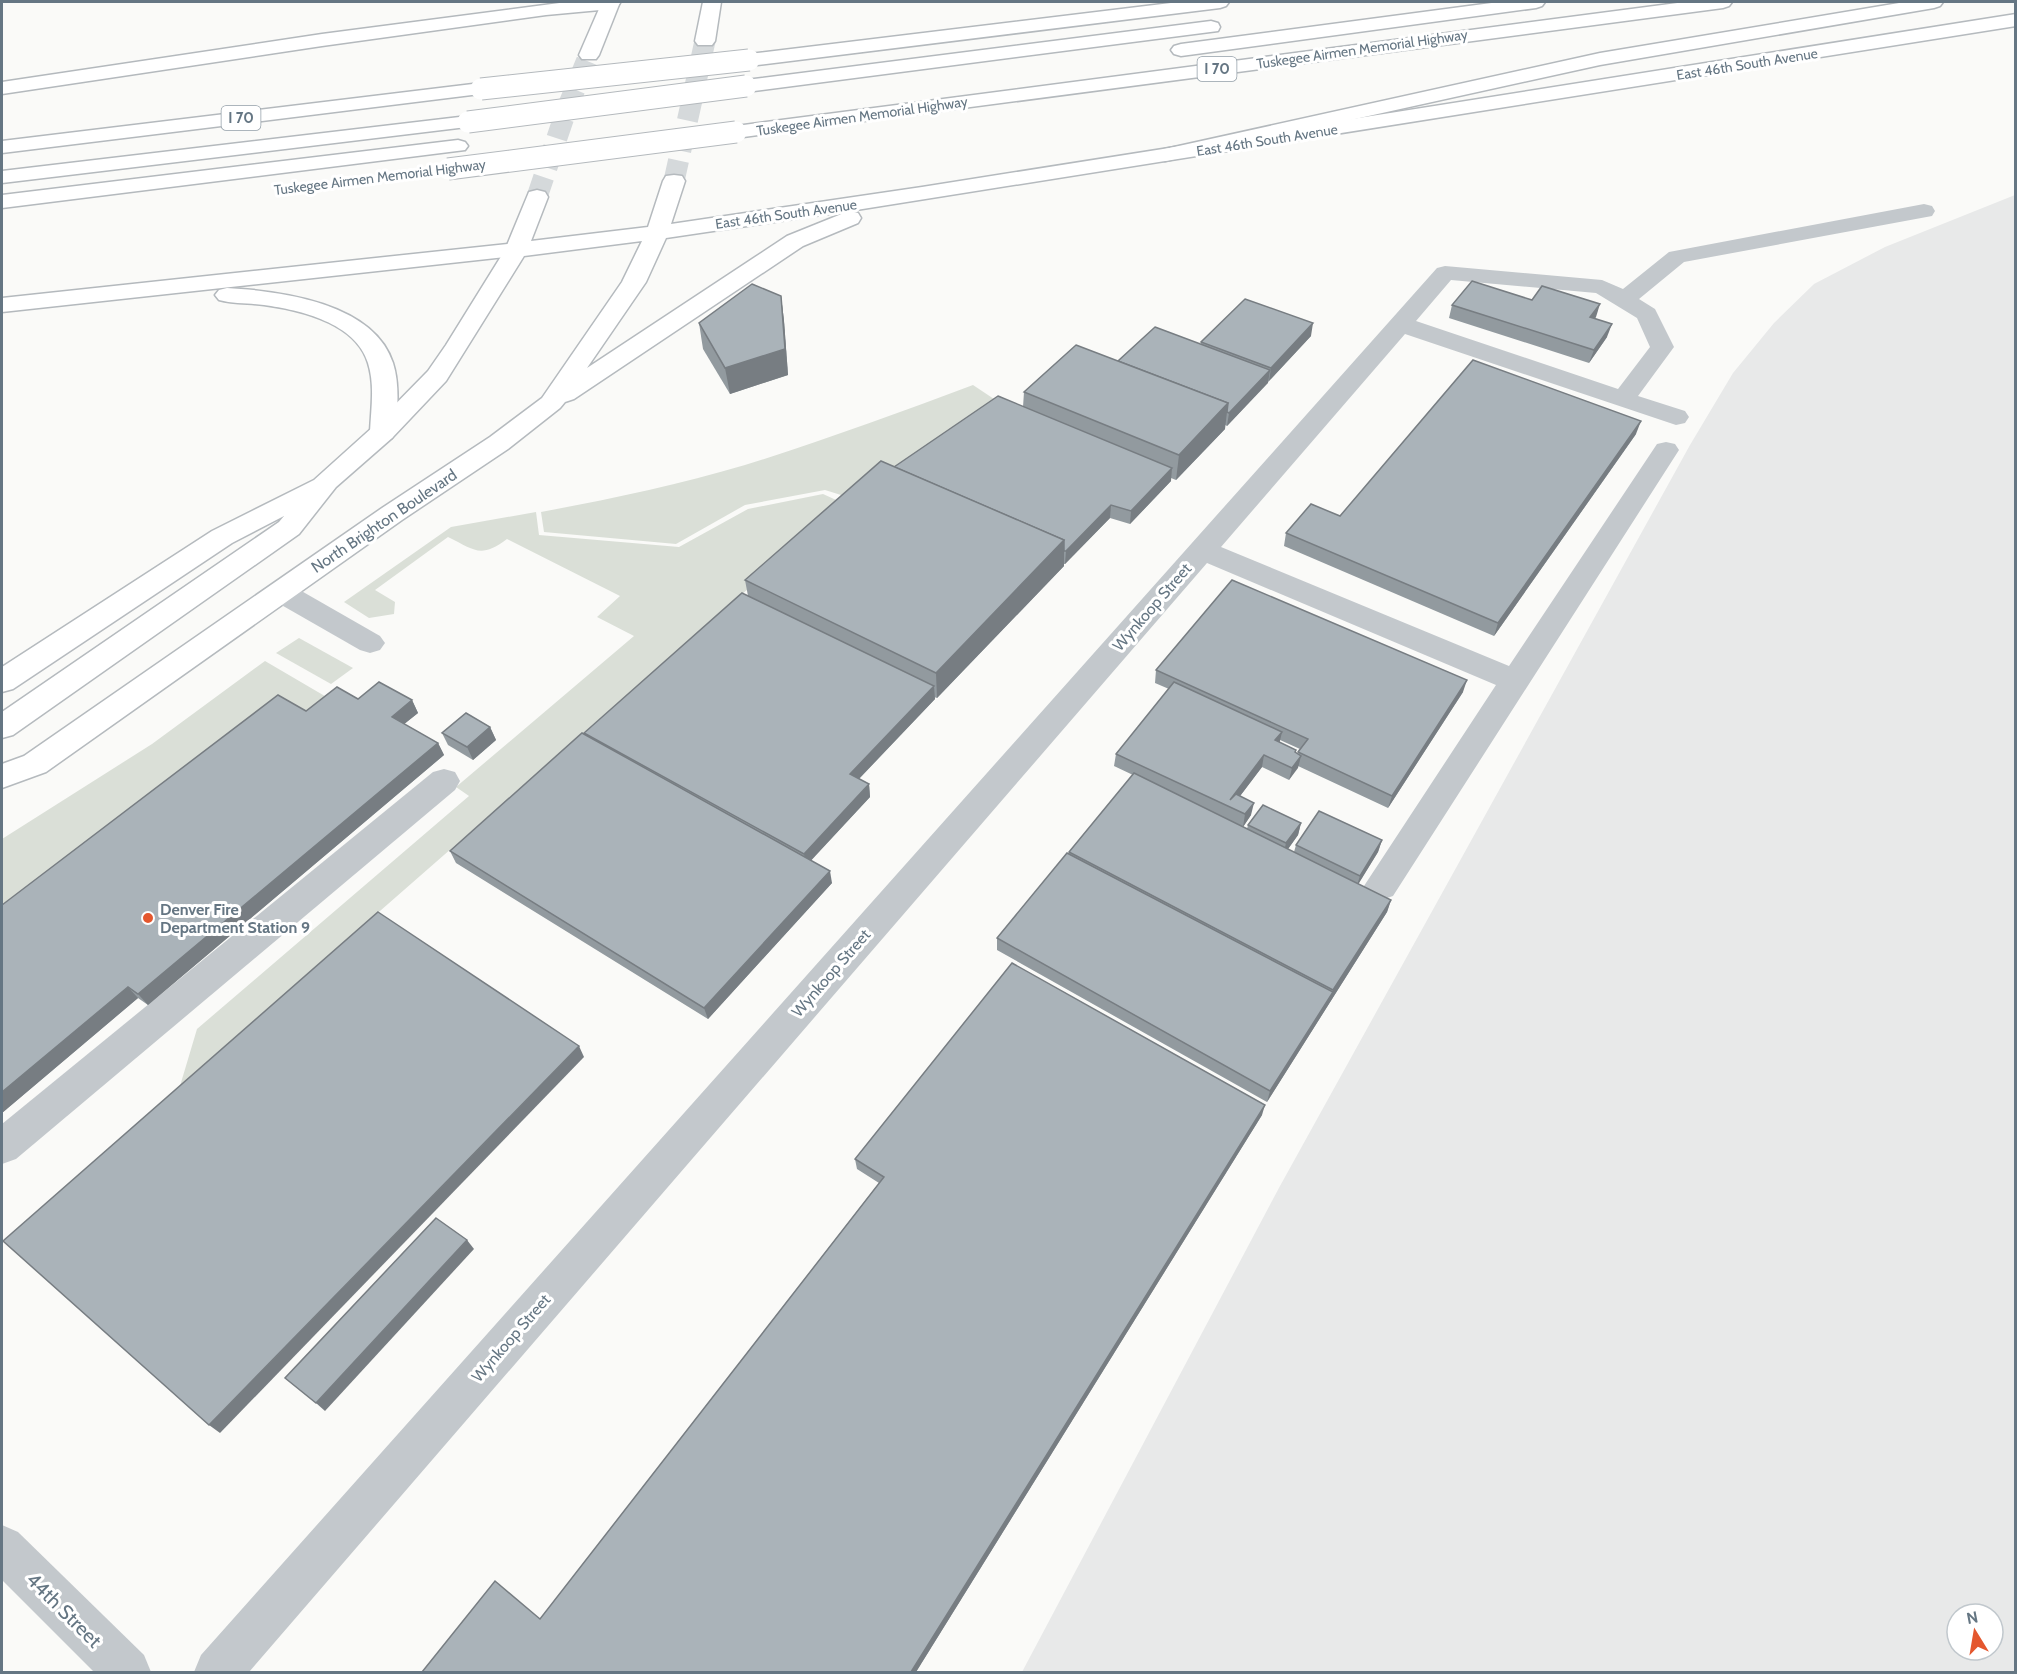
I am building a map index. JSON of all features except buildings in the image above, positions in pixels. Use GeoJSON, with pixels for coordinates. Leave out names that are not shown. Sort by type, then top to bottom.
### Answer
{"type":"FeatureCollection","features":[{"type":"Feature","properties":{"kind":"main road"},"geometry":{"type":"LineString","coordinates":[[590,55],[611,2]]}},
{"type":"Feature","properties":{"kind":"main road"},"geometry":{"type":"LineString","coordinates":[[2,88],[546,9],[633,2]]}},
{"type":"Feature","properties":{"kind":"main road"},"geometry":{"type":"LineString","coordinates":[[705,41],[712,2]]}},
{"type":"Feature","properties":{"kind":"main road","name":"I 70"},"geometry":{"type":"LineString","coordinates":[[2,147],[481,89],[749,60],[1220,2]]}},
{"type":"Feature","properties":{"kind":"main road"},"geometry":{"type":"LineString","coordinates":[[2,177],[468,122],[1403,2]]}},
{"type":"Feature","properties":{"kind":"main road"},"geometry":{"type":"LineString","coordinates":[[1168,52],[1536,2]]}},
{"type":"Feature","properties":{"kind":"main road","name":"Tuskegee Airmen Memorial Highway"},"geometry":{"type":"LineString","coordinates":[[424,172],[1723,2]]}},
{"type":"Feature","properties":{"kind":"main road"},"geometry":{"type":"LineString","coordinates":[[1165,155],[1600,59],[1934,2]]}},
{"type":"Feature","properties":{"kind":"main road","name":"East 46th South Avenue"},"geometry":{"type":"LineString","coordinates":[[129,291],[657,233],[1512,102],[2016,20]]}},
{"type":"Feature","properties":{"kind":"main road"},"geometry":{"type":"LineString","coordinates":[[2,202],[481,143]]}},
{"type":"Feature","properties":{"kind":"main road","name":"North Brighton Boulevard"},"geometry":{"type":"LineString","coordinates":[[2,776],[35,764],[499,443],[551,403],[634,282],[657,233],[674,181]]}},
{"type":"Feature","properties":{"kind":"main road"},"geometry":{"type":"LineString","coordinates":[[551,403],[795,241],[831,224],[916,195]]}},
{"type":"Feature","properties":{"kind":"main road"},"geometry":{"type":"LineString","coordinates":[[2,728],[289,528],[327,481],[383,432],[437,376],[516,250],[537,197]]}},
{"type":"Feature","properties":{"kind":"main road"},"geometry":{"type":"LineString","coordinates":[[2,305],[129,291],[244,295],[303,305],[330,314],[360,333],[376,352],[385,395],[383,432]]}},
{"type":"Feature","properties":{"kind":"main road"},"geometry":{"type":"LineString","coordinates":[[2,681],[222,537],[327,481]]}},
{"type":"Feature","properties":{"kind":"street"},"geometry":{"type":"LineString","coordinates":[[1623,399],[1662,347],[1647,314],[1624,300],[1677,257],[1924,211]]}},
{"type":"Feature","properties":{"kind":"street","name":"Wynkoop Street"},"geometry":{"type":"LineString","coordinates":[[218,1672],[1445,273],[1602,287],[1624,300]]}},
{"type":"Feature","properties":{"kind":"street"},"geometry":{"type":"LineString","coordinates":[[1400,324],[1676,417]]}},
{"type":"Feature","properties":{"kind":"street"},"geometry":{"type":"LineString","coordinates":[[1381,886],[1666,450]]}},
{"type":"Feature","properties":{"kind":"street"},"geometry":{"type":"LineString","coordinates":[[1202,550],[1515,681]]}},
{"type":"Feature","properties":{"kind":"street"},"geometry":{"type":"LineString","coordinates":[[281,592],[370,643]]}},
{"type":"Feature","properties":{"kind":"street"},"geometry":{"type":"LineString","coordinates":[[2,1147],[444,781]]}},
{"type":"Feature","properties":{"kind":"street","name":"44th Street"},"geometry":{"type":"LineString","coordinates":[[2,1548],[127,1672]]}},
{"type":"Feature","properties":{"kind":"shaded area"},"geometry":{"type":"Polygon","coordinates":[[[2015,195],[2015,1672],[1022,1672],[1280,1186],[1690,445],[1733,373],[1774,323],[1814,284],[1885,247],[2015,195]]]}},
{"type":"Feature","properties":{"kind":"shaded area"},"geometry":{"type":"Polygon","coordinates":[[[973,385],[1000,403],[857,500],[825,490],[745,505],[676,544],[544,532],[541,512],[644,491],[745,465],[831,437],[973,385]]]}},
{"type":"Feature","properties":{"kind":"shaded area"},"geometry":{"type":"Polygon","coordinates":[[[823,494],[845,504],[180,1086],[197,1029],[469,796],[456,787],[634,636],[597,617],[620,596],[507,539],[484,551],[471,549],[448,537],[375,590],[395,602],[394,614],[369,618],[344,602],[451,527],[536,512],[539,535],[679,547],[748,509],[823,494]]]}},
{"type":"Feature","properties":{"kind":"shaded area"},"geometry":{"type":"Polygon","coordinates":[[[299,638],[353,668],[331,684],[276,653],[299,638]]]}},
{"type":"Feature","properties":{"kind":"shaded area"},"geometry":{"type":"Polygon","coordinates":[[[265,661],[335,702],[2,919],[2,839],[152,744],[265,661]]]}},
{"type":"Feature","properties":{"kind":"tunnel"},"geometry":{"type":"LineString","coordinates":[[674,181],[705,41]]}},
{"type":"Feature","properties":{"kind":"tunnel"},"geometry":{"type":"LineString","coordinates":[[537,197],[566,111],[589,55]]}},
{"type":"Feature","properties":{"kind":"place","name":"Denver Fire Department Station 9"},"geometry":{"type":"Point","coordinates":[148,918]}}]}
